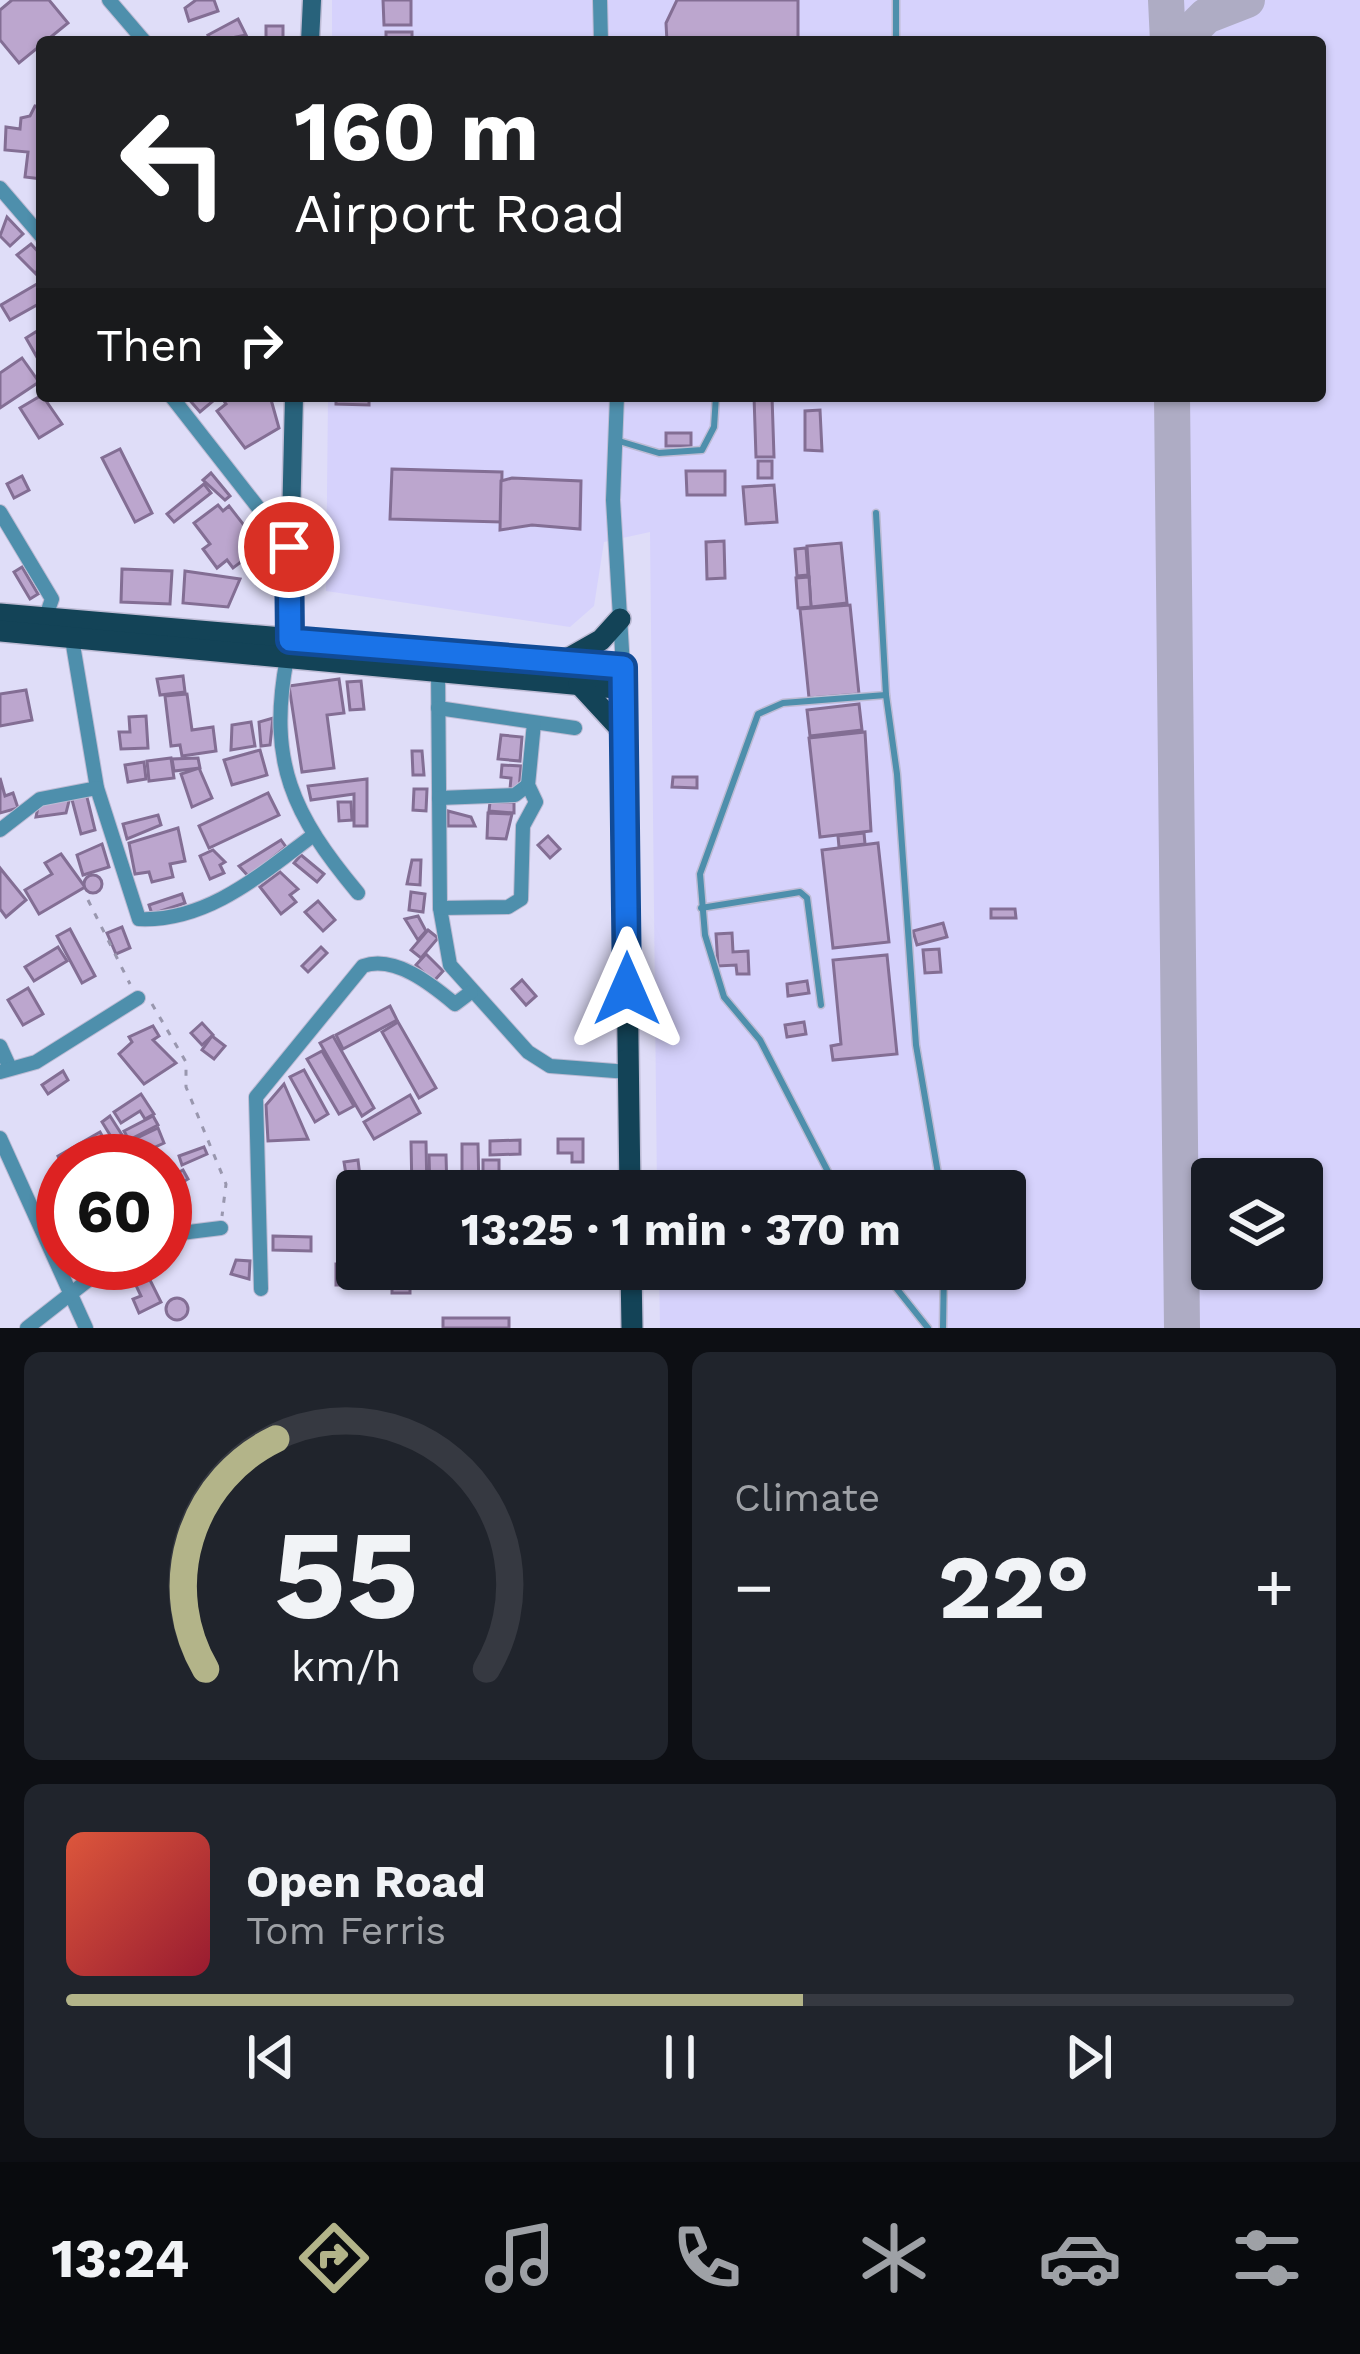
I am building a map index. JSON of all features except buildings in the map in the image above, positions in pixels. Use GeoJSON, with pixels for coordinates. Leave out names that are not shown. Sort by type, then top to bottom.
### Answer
{"type":"FeatureCollection","features":[{"type":"Feature","properties":{"kind":"main road"},"geometry":{"type":"LineString","coordinates":[[0,614],[438,669],[579,683],[625,678]]}},
{"type":"Feature","properties":{"kind":"main road"},"geometry":{"type":"LineString","coordinates":[[561,663],[601,640],[620,619]]}},
{"type":"Feature","properties":{"kind":"main road"},"geometry":{"type":"LineString","coordinates":[[0,631],[72,640],[561,663],[625,678]]}},
{"type":"Feature","properties":{"kind":"main road"},"geometry":{"type":"LineString","coordinates":[[625,678],[630,1170]]}},
{"type":"Feature","properties":{"kind":"main road"},"geometry":{"type":"LineString","coordinates":[[579,683],[626,735]]}},
{"type":"Feature","properties":{"kind":"main road"},"geometry":{"type":"LineString","coordinates":[[631,1290],[632,1328]]}},
{"type":"Feature","properties":{"kind":"street"},"geometry":{"type":"LineString","coordinates":[[109,0],[140,36]]}},
{"type":"Feature","properties":{"kind":"street"},"geometry":{"type":"LineString","coordinates":[[310,36],[312,0]]}},
{"type":"Feature","properties":{"kind":"street"},"geometry":{"type":"LineString","coordinates":[[600,0],[602,36]]}},
{"type":"Feature","properties":{"kind":"street"},"geometry":{"type":"LineString","coordinates":[[0,188],[36,230]]}},
{"type":"Feature","properties":{"kind":"street"},"geometry":{"type":"LineString","coordinates":[[176,402],[289,547]]}},
{"type":"Feature","properties":{"kind":"street"},"geometry":{"type":"LineString","coordinates":[[294,402],[285,750],[292,799],[311,837],[358,893]]}},
{"type":"Feature","properties":{"kind":"street"},"geometry":{"type":"LineString","coordinates":[[617,402],[613,500],[625,678]]}},
{"type":"Feature","properties":{"kind":"street"},"geometry":{"type":"LineString","coordinates":[[0,512],[52,599],[46,619]]}},
{"type":"Feature","properties":{"kind":"street"},"geometry":{"type":"LineString","coordinates":[[72,640],[97,788],[136,916],[143,921],[203,909],[244,887],[311,837]]}},
{"type":"Feature","properties":{"kind":"street"},"geometry":{"type":"LineString","coordinates":[[438,669],[440,908],[450,965],[528,1052],[550,1066],[628,1072]]}},
{"type":"Feature","properties":{"kind":"street"},"geometry":{"type":"LineString","coordinates":[[438,708],[575,728]]}},
{"type":"Feature","properties":{"kind":"street"},"geometry":{"type":"LineString","coordinates":[[440,908],[517,904],[524,826],[536,802],[528,785],[535,723]]}},
{"type":"Feature","properties":{"kind":"street"},"geometry":{"type":"LineString","coordinates":[[439,798],[515,795],[528,785]]}},
{"type":"Feature","properties":{"kind":"street"},"geometry":{"type":"LineString","coordinates":[[0,830],[33,802],[97,788]]}},
{"type":"Feature","properties":{"kind":"street"},"geometry":{"type":"LineString","coordinates":[[261,1289],[256,1097],[363,966],[375,962],[406,970],[455,1004],[471,992]]}},
{"type":"Feature","properties":{"kind":"street"},"geometry":{"type":"LineString","coordinates":[[0,1046],[5,1070],[35,1062],[138,998]]}},
{"type":"Feature","properties":{"kind":"street"},"geometry":{"type":"LineString","coordinates":[[0,1138],[36,1214]]}},
{"type":"Feature","properties":{"kind":"street"},"geometry":{"type":"LineString","coordinates":[[192,1232],[221,1228]]}},
{"type":"Feature","properties":{"kind":"street"},"geometry":{"type":"LineString","coordinates":[[27,1328],[72,1290],[86,1328]]}},
{"type":"Feature","properties":{"kind":"lane"},"geometry":{"type":"LineString","coordinates":[[896,0],[896,36]]}},
{"type":"Feature","properties":{"kind":"lane"},"geometry":{"type":"LineString","coordinates":[[619,441],[659,453],[702,451],[714,428],[716,402]]}},
{"type":"Feature","properties":{"kind":"lane"},"geometry":{"type":"LineString","coordinates":[[876,513],[916,1045],[937,1170]]}},
{"type":"Feature","properties":{"kind":"lane"},"geometry":{"type":"LineString","coordinates":[[827,1170],[787,1090],[770,1070],[760,1040],[712,974],[700,908],[700,874],[758,714],[783,703],[886,694]]}},
{"type":"Feature","properties":{"kind":"lane"},"geometry":{"type":"LineString","coordinates":[[700,908],[800,892],[807,898],[821,1005]]}},
{"type":"Feature","properties":{"kind":"lane"},"geometry":{"type":"LineString","coordinates":[[897,1290],[928,1328]]}},
{"type":"Feature","properties":{"kind":"lane"},"geometry":{"type":"LineString","coordinates":[[943,1328],[944,1290]]}},
{"type":"Feature","properties":{"kind":"path"},"geometry":{"type":"LineString","coordinates":[[88,900],[138,998],[149,1000],[186,1062],[186,1087],[226,1184],[221,1228]]}},
{"type":"Feature","properties":{"kind":"shaded area"},"geometry":{"type":"Polygon","coordinates":[[[332,0],[1360,0],[1360,1328],[660,1328],[659,1290],[1026,1290],[1026,1170],[657,1170],[650,532],[604,542],[594,606],[570,627],[326,591],[328,402],[1326,402],[1326,36],[332,36],[332,0]]]}},
{"type":"Feature","properties":{"kind":"taxiway"},"geometry":{"type":"LineString","coordinates":[[1166,0],[1168,36]]}},
{"type":"Feature","properties":{"kind":"taxiway"},"geometry":{"type":"LineString","coordinates":[[1186,36],[1206,16],[1247,0]]}},
{"type":"Feature","properties":{"kind":"taxiway"},"geometry":{"type":"LineString","coordinates":[[1172,402],[1182,1328]]}},
{"type":"Feature","properties":{"kind":"route"},"geometry":{"type":"LineString","coordinates":[[289,547],[290,640],[623,667],[627,989]]}}]}
